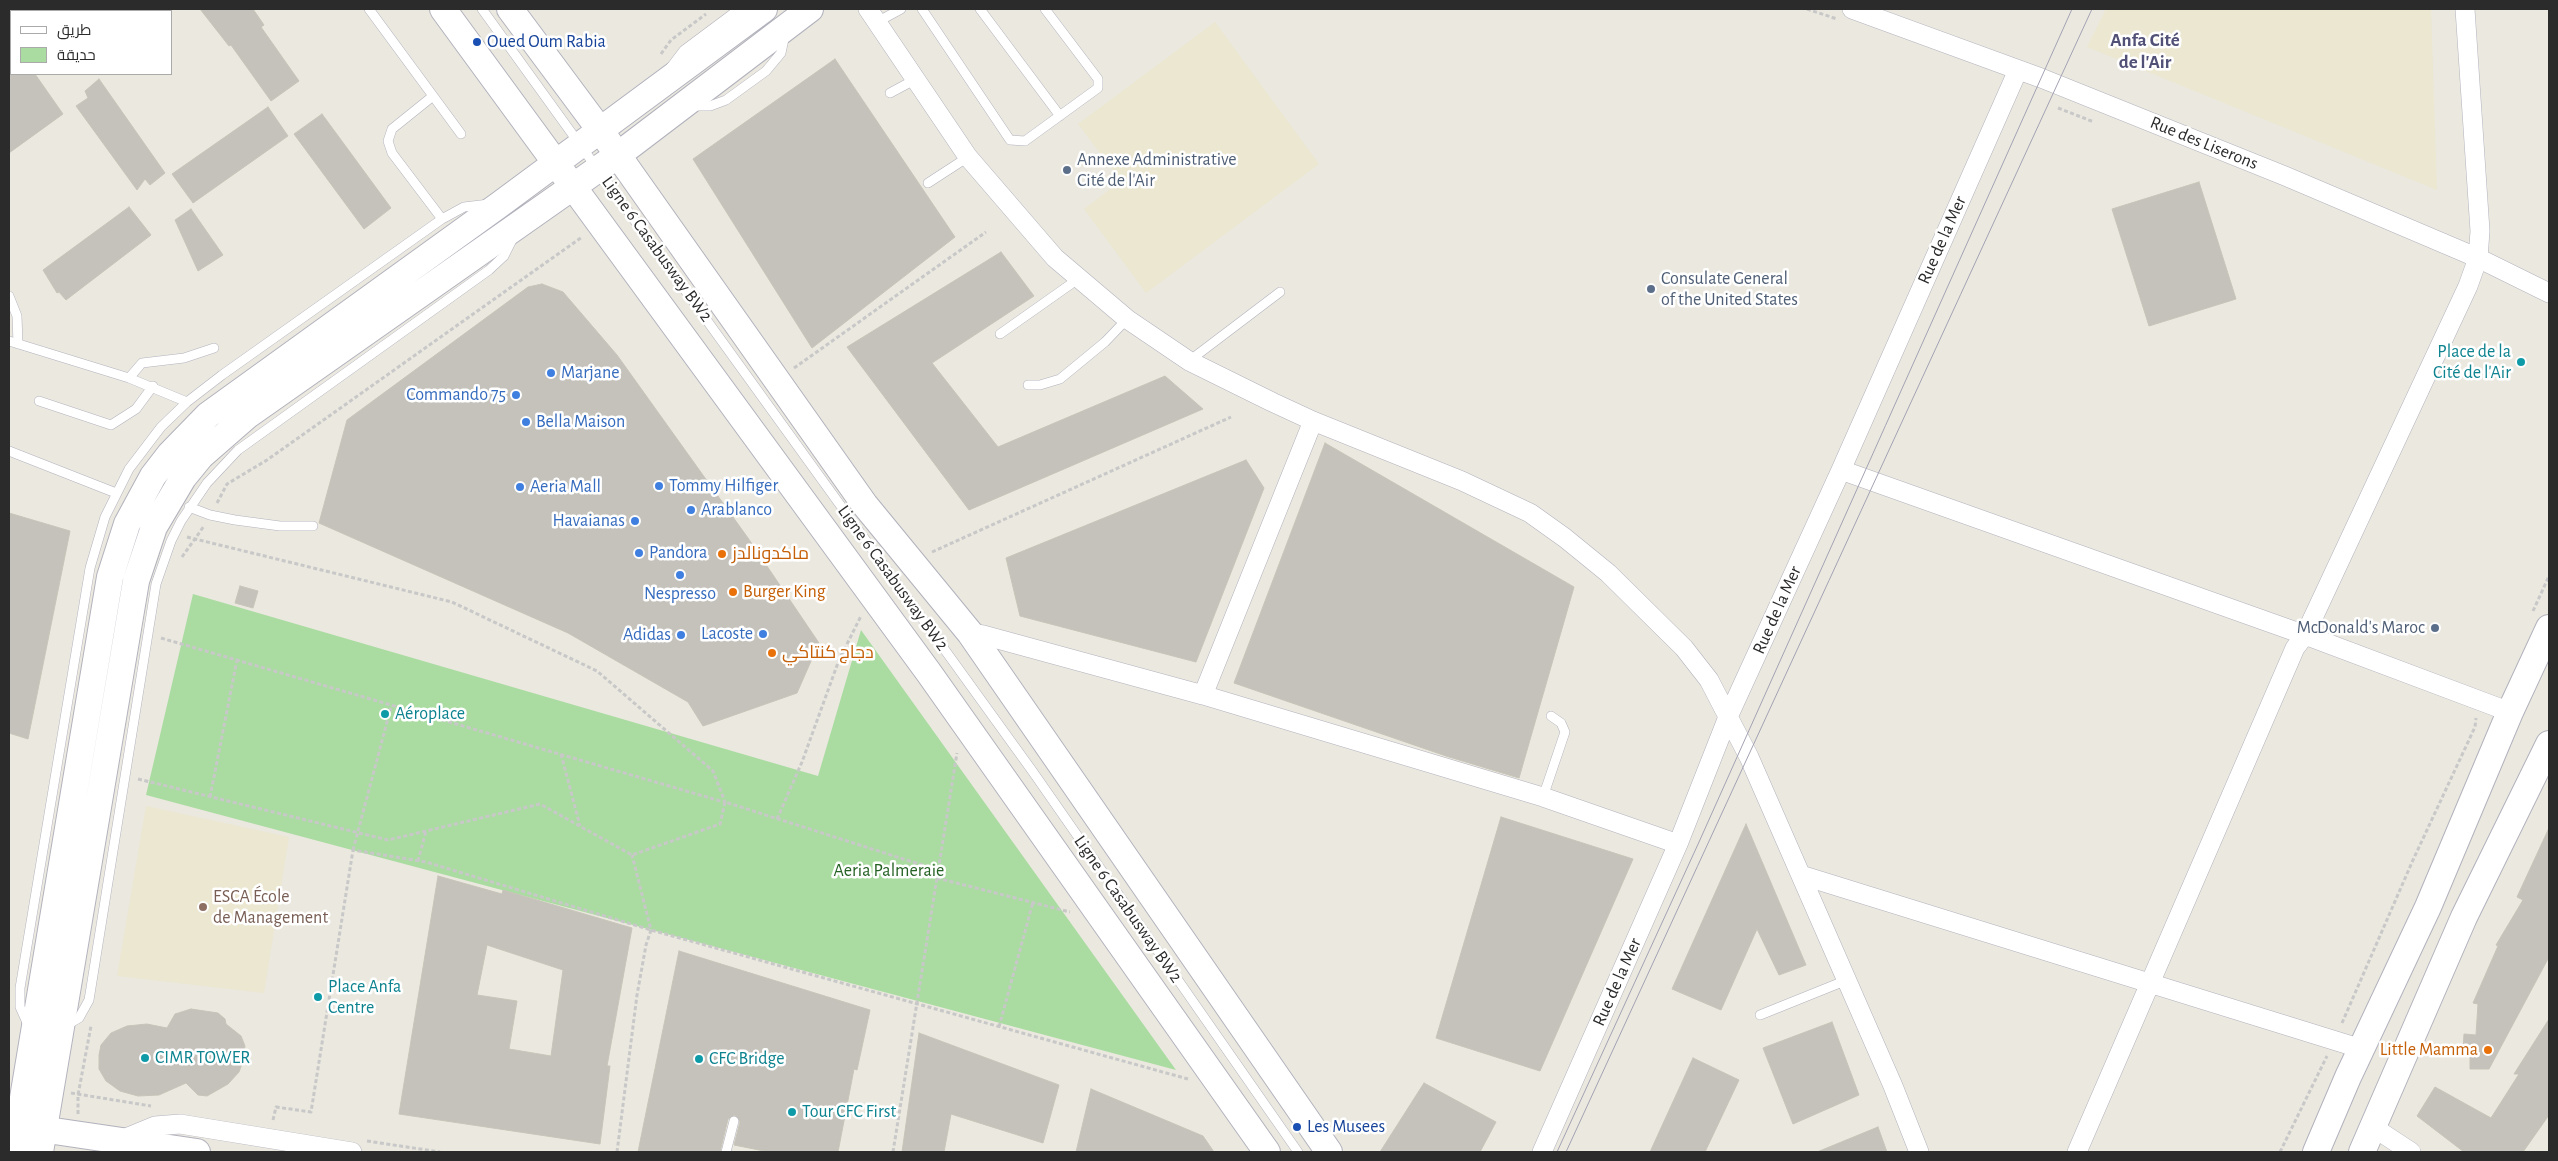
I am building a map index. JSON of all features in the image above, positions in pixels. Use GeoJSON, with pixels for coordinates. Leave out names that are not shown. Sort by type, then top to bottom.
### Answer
{"type":"FeatureCollection","features":[{"type":"Feature","properties":{"kind":"main road"},"geometry":{"type":"LineString","coordinates":[[442,9],[963,720],[1267,1152]]}},
{"type":"Feature","properties":{"kind":"main road"},"geometry":{"type":"LineString","coordinates":[[510,9],[608,162],[866,505],[970,633],[1329,1152]]}},
{"type":"Feature","properties":{"kind":"main road"},"geometry":{"type":"LineString","coordinates":[[14,1152],[14,1125],[34,1033],[110,577],[121,542],[139,500],[170,454],[208,415],[500,205],[764,9]]}},
{"type":"Feature","properties":{"kind":"main road"},"geometry":{"type":"LineString","coordinates":[[42,1141],[136,581],[143,553],[167,502],[201,456],[228,431],[608,162],[810,9]]}},
{"type":"Feature","properties":{"kind":"main road"},"geometry":{"type":"LineString","coordinates":[[2316,1152],[2428,907],[2510,712],[2539,624]]}},
{"type":"Feature","properties":{"kind":"main road"},"geometry":{"type":"LineString","coordinates":[[2362,1152],[2464,917],[2549,744]]}},
{"type":"Feature","properties":{"kind":"main road"},"geometry":{"type":"LineString","coordinates":[[14,1125],[42,1141],[122,1140],[197,1152]]}},
{"type":"Feature","properties":{"kind":"street","name":"Rue des Liserons"},"geometry":{"type":"LineString","coordinates":[[1852,9],[2018,70],[2284,176],[2478,258],[2549,293]]}},
{"type":"Feature","properties":{"kind":"street"},"geometry":{"type":"LineString","coordinates":[[2077,1152],[2295,648],[2305,635],[2468,286],[2478,258],[2480,231],[2465,9]]}},
{"type":"Feature","properties":{"kind":"street"},"geometry":{"type":"LineString","coordinates":[[873,15],[968,157],[1055,258],[1127,319],[1189,361],[1313,421],[1462,481],[1530,514],[1565,538],[1641,603],[1684,648],[1709,680],[1728,717],[1801,875],[1919,1152]]}},
{"type":"Feature","properties":{"kind":"street","name":"Rue de la Mer"},"geometry":{"type":"LineString","coordinates":[[1542,1152],[1678,844],[1728,717],[1841,470],[2018,70]]}},
{"type":"Feature","properties":{"kind":"street"},"geometry":{"type":"LineString","coordinates":[[1203,695],[1313,421]]}},
{"type":"Feature","properties":{"kind":"street"},"geometry":{"type":"LineString","coordinates":[[1841,470],[2305,635],[2510,712]]}},
{"type":"Feature","properties":{"kind":"street"},"geometry":{"type":"LineString","coordinates":[[970,633],[983,634],[1203,695],[1543,797],[1678,844]]}},
{"type":"Feature","properties":{"kind":"street"},"geometry":{"type":"LineString","coordinates":[[1801,875],[2362,1049]]}},
{"type":"Feature","properties":{"kind":"street"},"geometry":{"type":"LineString","coordinates":[[122,1140],[155,1126],[180,1124],[352,1152]]}},
{"type":"Feature","properties":{"kind":"street"},"geometry":{"type":"LineString","coordinates":[[2374,1127],[2411,1152]]}},
{"type":"Feature","properties":{"kind":"lane"},"geometry":{"type":"LineString","coordinates":[[369,9],[461,134]]}},
{"type":"Feature","properties":{"kind":"lane"},"geometry":{"type":"LineString","coordinates":[[482,9],[591,137]]}},
{"type":"Feature","properties":{"kind":"lane"},"geometry":{"type":"LineString","coordinates":[[669,79],[670,70],[678,54],[739,9]]}},
{"type":"Feature","properties":{"kind":"lane"},"geometry":{"type":"LineString","coordinates":[[873,15],[901,9]]}},
{"type":"Feature","properties":{"kind":"lane"},"geometry":{"type":"LineString","coordinates":[[922,9],[1010,140],[1025,141],[1098,88],[1098,79],[1045,9]]}},
{"type":"Feature","properties":{"kind":"lane"},"geometry":{"type":"LineString","coordinates":[[980,9],[1060,116]]}},
{"type":"Feature","properties":{"kind":"lane"},"geometry":{"type":"LineString","coordinates":[[890,93],[916,79]]}},
{"type":"Feature","properties":{"kind":"lane"},"geometry":{"type":"LineString","coordinates":[[433,96],[392,129],[388,141],[392,153],[442,219]]}},
{"type":"Feature","properties":{"kind":"lane"},"geometry":{"type":"LineString","coordinates":[[928,183],[968,157]]}},
{"type":"Feature","properties":{"kind":"lane","name":"Ligne 6 Casabusway BW2"},"geometry":{"type":"LineString","coordinates":[[608,162],[1298,1152]]}},
{"type":"Feature","properties":{"kind":"lane"},"geometry":{"type":"LineString","coordinates":[[34,1033],[28,1026],[20,1008],[20,988],[90,568],[99,534],[116,493],[144,448],[187,402],[222,375],[442,219],[464,207],[476,204],[500,205]]}},
{"type":"Feature","properties":{"kind":"lane"},"geometry":{"type":"LineString","coordinates":[[61,1028],[79,1018],[89,1000],[148,634],[163,562],[171,541],[189,507],[207,483],[238,450],[498,264],[510,247],[515,227]]}},
{"type":"Feature","properties":{"kind":"lane"},"geometry":{"type":"LineString","coordinates":[[1000,334],[1078,278]]}},
{"type":"Feature","properties":{"kind":"lane"},"geometry":{"type":"LineString","coordinates":[[1189,361],[1280,292]]}},
{"type":"Feature","properties":{"kind":"lane"},"geometry":{"type":"LineString","coordinates":[[9,296],[17,316],[18,344]]}},
{"type":"Feature","properties":{"kind":"lane"},"geometry":{"type":"LineString","coordinates":[[1028,384],[1040,385],[1060,379],[1105,342],[1127,319]]}},
{"type":"Feature","properties":{"kind":"lane"},"geometry":{"type":"LineString","coordinates":[[9,341],[153,386],[187,402]]}},
{"type":"Feature","properties":{"kind":"lane"},"geometry":{"type":"LineString","coordinates":[[129,378],[142,363],[184,358],[214,348]]}},
{"type":"Feature","properties":{"kind":"lane"},"geometry":{"type":"LineString","coordinates":[[39,401],[111,425],[136,409],[153,386]]}},
{"type":"Feature","properties":{"kind":"lane"},"geometry":{"type":"LineString","coordinates":[[9,451],[116,493]]}},
{"type":"Feature","properties":{"kind":"lane"},"geometry":{"type":"LineString","coordinates":[[189,507],[210,515],[280,526],[313,526]]}},
{"type":"Feature","properties":{"kind":"lane"},"geometry":{"type":"LineString","coordinates":[[1543,797],[1565,732],[1561,723],[1551,716]]}},
{"type":"Feature","properties":{"kind":"lane"},"geometry":{"type":"LineString","coordinates":[[1760,1015],[1847,980]]}},
{"type":"Feature","properties":{"kind":"lane"},"geometry":{"type":"LineString","coordinates":[[726,1152],[734,1121]]}},
{"type":"Feature","properties":{"kind":"path"},"geometry":{"type":"LineString","coordinates":[[2056,107],[2100,125]]}},
{"type":"Feature","properties":{"kind":"path"},"geometry":{"type":"LineString","coordinates":[[789,371],[986,232]]}},
{"type":"Feature","properties":{"kind":"path"},"geometry":{"type":"LineString","coordinates":[[196,539],[227,484],[267,460],[584,235]]}},
{"type":"Feature","properties":{"kind":"path"},"geometry":{"type":"LineString","coordinates":[[931,552],[1231,418]]}},
{"type":"Feature","properties":{"kind":"path"},"geometry":{"type":"LineString","coordinates":[[183,536],[452,602],[597,671],[713,772],[724,802],[720,824],[632,855]]}},
{"type":"Feature","properties":{"kind":"path"},"geometry":{"type":"LineString","coordinates":[[2539,624],[2549,576]]}},
{"type":"Feature","properties":{"kind":"path"},"geometry":{"type":"LineString","coordinates":[[777,819],[802,762],[839,660],[862,613]]}},
{"type":"Feature","properties":{"kind":"path"},"geometry":{"type":"LineString","coordinates":[[148,634],[724,802],[938,870]]}},
{"type":"Feature","properties":{"kind":"path"},"geometry":{"type":"LineString","coordinates":[[210,797],[237,660]]}},
{"type":"Feature","properties":{"kind":"path"},"geometry":{"type":"LineString","coordinates":[[269,1139],[276,1107],[311,1112],[353,850],[391,706]]}},
{"type":"Feature","properties":{"kind":"path"},"geometry":{"type":"LineString","coordinates":[[893,1152],[963,720]]}},
{"type":"Feature","properties":{"kind":"path"},"geometry":{"type":"LineString","coordinates":[[561,754],[580,827]]}},
{"type":"Feature","properties":{"kind":"path"},"geometry":{"type":"LineString","coordinates":[[125,776],[388,840],[540,804],[632,855],[651,930],[646,945],[637,995],[617,1152]]}},
{"type":"Feature","properties":{"kind":"path"},"geometry":{"type":"LineString","coordinates":[[418,861],[426,831]]}},
{"type":"Feature","properties":{"kind":"path"},"geometry":{"type":"LineString","coordinates":[[353,850],[418,861],[651,930],[1188,1079]]}},
{"type":"Feature","properties":{"kind":"path"},"geometry":{"type":"LineString","coordinates":[[937,878],[1078,914]]}},
{"type":"Feature","properties":{"kind":"path"},"geometry":{"type":"LineString","coordinates":[[999,1027],[1033,902]]}},
{"type":"Feature","properties":{"kind":"shaded area"},"geometry":{"type":"Polygon","coordinates":[[[2106,9],[2431,9],[2437,190],[2087,47],[2106,9]]]}},
{"type":"Feature","properties":{"kind":"shaded area"},"geometry":{"type":"Polygon","coordinates":[[[1215,22],[1319,164],[1146,293],[1084,209],[1121,181],[1078,124],[1215,22]]]}},
{"type":"Feature","properties":{"kind":"shaded area","name":"ESCA École de Management"},"geometry":{"type":"Polygon","coordinates":[[[146,806],[289,837],[264,993],[117,976],[146,806]]]}},
{"type":"Feature","properties":{"kind":"green space","name":"Aeria Palmeraie"},"geometry":{"type":"Polygon","coordinates":[[[193,594],[818,776],[861,630],[1176,1070],[146,795],[193,594]]]}},
{"type":"Feature","properties":{"kind":"building"},"geometry":{"type":"Polygon","coordinates":[[[200,9],[253,9],[264,25],[261,27],[299,81],[271,101],[231,45],[229,46],[200,9]]]}},
{"type":"Feature","properties":{"kind":"building"},"geometry":{"type":"Polygon","coordinates":[[[835,59],[955,237],[812,348],[693,159],[835,59]]]}},
{"type":"Feature","properties":{"kind":"building"},"geometry":{"type":"Polygon","coordinates":[[[9,74],[36,75],[63,114],[9,153],[9,74]]]}},
{"type":"Feature","properties":{"kind":"building"},"geometry":{"type":"Polygon","coordinates":[[[99,79],[165,173],[150,185],[145,179],[137,190],[76,106],[88,98],[85,91],[99,79]]]}},
{"type":"Feature","properties":{"kind":"building"},"geometry":{"type":"Polygon","coordinates":[[[268,107],[288,136],[193,203],[172,174],[268,107]]]}},
{"type":"Feature","properties":{"kind":"building"},"geometry":{"type":"Polygon","coordinates":[[[322,114],[391,208],[364,229],[294,134],[322,114]]]}},
{"type":"Feature","properties":{"kind":"building"},"geometry":{"type":"Polygon","coordinates":[[[2199,182],[2236,299],[2149,326],[2112,209],[2199,182]]]}},
{"type":"Feature","properties":{"kind":"building"},"geometry":{"type":"Polygon","coordinates":[[[129,207],[151,235],[66,300],[59,292],[57,293],[43,270],[129,207]]]}},
{"type":"Feature","properties":{"kind":"building"},"geometry":{"type":"Polygon","coordinates":[[[191,209],[223,255],[198,271],[175,220],[191,209]]]}},
{"type":"Feature","properties":{"kind":"building"},"geometry":{"type":"Polygon","coordinates":[[[1001,252],[1034,296],[932,363],[998,447],[1165,376],[1203,409],[969,510],[847,347],[1001,252]]]}},
{"type":"Feature","properties":{"kind":"building","name":"Aeria Mall"},"geometry":{"type":"Polygon","coordinates":[[[542,284],[563,292],[617,355],[748,538],[819,643],[797,693],[703,726],[688,702],[568,633],[319,523],[347,420],[528,287],[542,284]]]}},
{"type":"Feature","properties":{"kind":"building"},"geometry":{"type":"Polygon","coordinates":[[[1325,443],[1574,587],[1519,778],[1446,756],[1234,683],[1325,443]]]}},
{"type":"Feature","properties":{"kind":"building"},"geometry":{"type":"Polygon","coordinates":[[[1246,460],[1264,488],[1196,662],[1020,616],[1006,558],[1246,460]]]}},
{"type":"Feature","properties":{"kind":"building"},"geometry":{"type":"Polygon","coordinates":[[[9,513],[70,531],[28,739],[9,733],[9,513]]]}},
{"type":"Feature","properties":{"kind":"building"},"geometry":{"type":"Polygon","coordinates":[[[240,586],[258,591],[253,608],[235,603],[240,586]]]}},
{"type":"Feature","properties":{"kind":"building"},"geometry":{"type":"Polygon","coordinates":[[[1501,817],[1633,859],[1540,1071],[1436,1038],[1501,817]]]}},
{"type":"Feature","properties":{"kind":"building"},"geometry":{"type":"Polygon","coordinates":[[[1746,824],[1806,965],[1779,975],[1757,929],[1721,1010],[1672,989],[1746,824]]]}},
{"type":"Feature","properties":{"kind":"building"},"geometry":{"type":"Polygon","coordinates":[[[2549,828],[2549,957],[2489,1069],[2470,1069],[2470,1050],[2463,1050],[2464,1034],[2476,1035],[2478,1004],[2473,1003],[2498,946],[2496,945],[2523,900],[2517,897],[2549,828]]]}},
{"type":"Feature","properties":{"kind":"building"},"geometry":{"type":"Polygon","coordinates":[[[438,876],[502,894],[503,890],[632,928],[607,1066],[610,1066],[600,1144],[399,1114],[438,876]],[[487,945],[477,995],[517,1001],[509,1049],[551,1056],[563,970],[487,945]]]}},
{"type":"Feature","properties":{"kind":"building","name":"CFC Bridge"},"geometry":{"type":"Polygon","coordinates":[[[679,951],[870,1010],[857,1070],[854,1069],[838,1152],[769,1152],[734,1145],[740,1122],[735,1115],[728,1119],[720,1152],[638,1152],[679,951]]]}},
{"type":"Feature","properties":{"kind":"building"},"geometry":{"type":"Polygon","coordinates":[[[191,1009],[218,1013],[225,1019],[226,1024],[241,1036],[245,1046],[243,1061],[239,1072],[228,1084],[207,1096],[198,1095],[186,1083],[159,1095],[138,1096],[120,1091],[106,1081],[99,1069],[99,1055],[101,1045],[111,1033],[127,1026],[147,1024],[167,1028],[175,1014],[191,1009]]]}},
{"type":"Feature","properties":{"kind":"building"},"geometry":{"type":"Polygon","coordinates":[[[2549,1019],[2549,1115],[2523,1152],[2464,1152],[2417,1116],[2435,1087],[2491,1118],[2519,1074],[2514,1074],[2549,1019]]]}},
{"type":"Feature","properties":{"kind":"building"},"geometry":{"type":"Polygon","coordinates":[[[1832,1022],[1859,1095],[1793,1124],[1763,1048],[1832,1022]]]}},
{"type":"Feature","properties":{"kind":"building"},"geometry":{"type":"Polygon","coordinates":[[[919,1033],[1059,1085],[1043,1143],[951,1114],[944,1152],[902,1152],[919,1033]]]}},
{"type":"Feature","properties":{"kind":"building"},"geometry":{"type":"Polygon","coordinates":[[[1693,1058],[1739,1080],[1705,1152],[1650,1152],[1693,1058]]]}},
{"type":"Feature","properties":{"kind":"building"},"geometry":{"type":"Polygon","coordinates":[[[1424,1083],[1496,1122],[1480,1152],[1380,1152],[1424,1083]]]}},
{"type":"Feature","properties":{"kind":"building"},"geometry":{"type":"Polygon","coordinates":[[[1091,1089],[1203,1136],[1214,1152],[1076,1152],[1091,1089]]]}},
{"type":"Feature","properties":{"kind":"building"},"geometry":{"type":"Polygon","coordinates":[[[1878,1127],[1887,1152],[1817,1152],[1878,1127]]]}},
{"type":"Feature","properties":{"kind":"tram line"},"geometry":{"type":"LineString","coordinates":[[1557,1152],[1699,842],[2072,9]]}},
{"type":"Feature","properties":{"kind":"tram line"},"geometry":{"type":"LineString","coordinates":[[1566,1152],[2092,9]]}},
{"type":"Feature","properties":{"kind":"place","name":"Oued Oum Rabia"},"geometry":{"type":"Point","coordinates":[477,42]}},
{"type":"Feature","properties":{"kind":"place","name":"Annexe Administrative Cité de l'Air"},"geometry":{"type":"Point","coordinates":[1067,170]}},
{"type":"Feature","properties":{"kind":"place","name":"Consulate General of the United States"},"geometry":{"type":"Point","coordinates":[1651,289]}},
{"type":"Feature","properties":{"kind":"place","name":"Place de la Cité de l'Air"},"geometry":{"type":"Point","coordinates":[2521,362]}},
{"type":"Feature","properties":{"kind":"place","name":"Marjane"},"geometry":{"type":"Point","coordinates":[551,373]}},
{"type":"Feature","properties":{"kind":"place","name":"Commando 75"},"geometry":{"type":"Point","coordinates":[516,395]}},
{"type":"Feature","properties":{"kind":"place","name":"Bella Maison"},"geometry":{"type":"Point","coordinates":[526,422]}},
{"type":"Feature","properties":{"kind":"place","name":"Tommy Hilfiger"},"geometry":{"type":"Point","coordinates":[659,486]}},
{"type":"Feature","properties":{"kind":"place","name":"Aeria Mall"},"geometry":{"type":"Point","coordinates":[520,487]}},
{"type":"Feature","properties":{"kind":"place","name":"Arablanco"},"geometry":{"type":"Point","coordinates":[691,510]}},
{"type":"Feature","properties":{"kind":"place","name":"Havaianas"},"geometry":{"type":"Point","coordinates":[635,521]}},
{"type":"Feature","properties":{"kind":"place","name":"Pandora"},"geometry":{"type":"Point","coordinates":[639,553]}},
{"type":"Feature","properties":{"kind":"place","name":"ماكدونالدز"},"geometry":{"type":"Point","coordinates":[722,554]}},
{"type":"Feature","properties":{"kind":"place","name":"Nespresso"},"geometry":{"type":"Point","coordinates":[680,575]}},
{"type":"Feature","properties":{"kind":"place","name":"Burger King"},"geometry":{"type":"Point","coordinates":[733,592]}},
{"type":"Feature","properties":{"kind":"place","name":"McDonald's Maroc"},"geometry":{"type":"Point","coordinates":[2435,628]}},
{"type":"Feature","properties":{"kind":"place","name":"Lacoste"},"geometry":{"type":"Point","coordinates":[763,634]}},
{"type":"Feature","properties":{"kind":"place","name":"Adidas"},"geometry":{"type":"Point","coordinates":[681,635]}},
{"type":"Feature","properties":{"kind":"place","name":"دجاج كنتاكي"},"geometry":{"type":"Point","coordinates":[772,653]}},
{"type":"Feature","properties":{"kind":"place","name":"Aéroplace"},"geometry":{"type":"Point","coordinates":[385,714]}},
{"type":"Feature","properties":{"kind":"place","name":"ESCA École de Management"},"geometry":{"type":"Point","coordinates":[203,907]}},
{"type":"Feature","properties":{"kind":"place","name":"Place Anfa Centre"},"geometry":{"type":"Point","coordinates":[318,997]}},
{"type":"Feature","properties":{"kind":"place","name":"Little Mamma"},"geometry":{"type":"Point","coordinates":[2488,1050]}},
{"type":"Feature","properties":{"kind":"place","name":"CIMR TOWER"},"geometry":{"type":"Point","coordinates":[145,1058]}},
{"type":"Feature","properties":{"kind":"place","name":"CFC Bridge"},"geometry":{"type":"Point","coordinates":[699,1059]}},
{"type":"Feature","properties":{"kind":"place","name":"Tour CFC First"},"geometry":{"type":"Point","coordinates":[792,1112]}},
{"type":"Feature","properties":{"kind":"place","name":"Les Musees"},"geometry":{"type":"Point","coordinates":[1297,1127]}},
{"type":"Feature","properties":{"kind":"district","name":"Anfa Cité de l'Air"},"geometry":{"type":"Point","coordinates":[2145,51]}}]}
